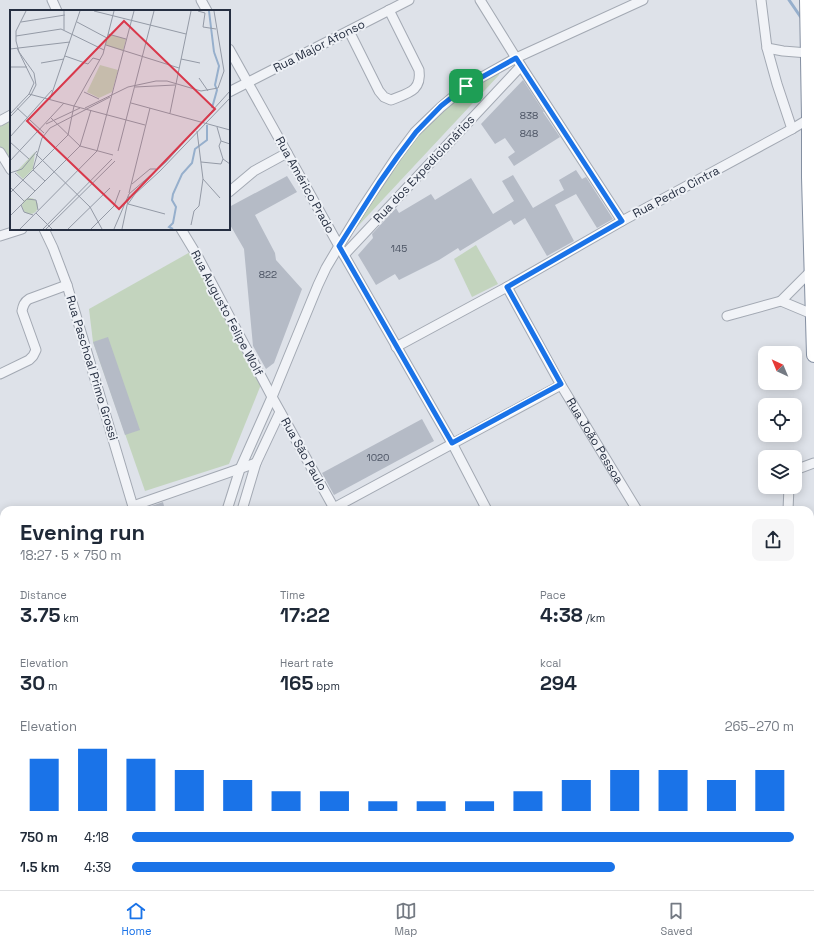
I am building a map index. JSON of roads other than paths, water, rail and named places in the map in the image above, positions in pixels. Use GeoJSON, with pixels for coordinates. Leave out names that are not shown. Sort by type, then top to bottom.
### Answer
{"type":"FeatureCollection","features":[{"type":"Feature","properties":{"kind":"highway"},"geometry":{"type":"LineString","coordinates":[[807,0],[808,53],[812,117],[811,271],[814,355]]}},
{"type":"Feature","properties":{"kind":"street"},"geometry":{"type":"LineString","coordinates":[[52,0],[57,10]]}},
{"type":"Feature","properties":{"kind":"street"},"geometry":{"type":"LineString","coordinates":[[201,0],[206,10]]}},
{"type":"Feature","properties":{"kind":"street","name":"Rua Major Afonso"},"geometry":{"type":"LineString","coordinates":[[230,91],[409,0]]}},
{"type":"Feature","properties":{"kind":"street"},"geometry":{"type":"LineString","coordinates":[[480,0],[622,221]]}},
{"type":"Feature","properties":{"kind":"street"},"geometry":{"type":"LineString","coordinates":[[228,506],[240,469],[326,268],[381,180],[416,132],[441,106],[466,86],[516,58],[643,0]]}},
{"type":"Feature","properties":{"kind":"street"},"geometry":{"type":"LineString","coordinates":[[761,0],[767,48],[792,129]]}},
{"type":"Feature","properties":{"kind":"street"},"geometry":{"type":"LineString","coordinates":[[349,31],[379,91],[384,97],[391,100],[411,92],[418,85],[420,78],[419,70],[389,10]]}},
{"type":"Feature","properties":{"kind":"street"},"geometry":{"type":"LineString","coordinates":[[767,48],[808,53]]}},
{"type":"Feature","properties":{"kind":"street","name":"Rua Américo Prado"},"geometry":{"type":"LineString","coordinates":[[230,51],[396,347],[452,443],[485,506]]}},
{"type":"Feature","properties":{"kind":"street","name":"Rua dos Expedicionários"},"geometry":{"type":"LineString","coordinates":[[344,255],[521,66]]}},
{"type":"Feature","properties":{"kind":"street"},"geometry":{"type":"LineString","coordinates":[[0,121],[10,116]]}},
{"type":"Feature","properties":{"kind":"street","name":"Rua Pedro Cintra"},"geometry":{"type":"LineString","coordinates":[[396,347],[812,117]]}},
{"type":"Feature","properties":{"kind":"street"},"geometry":{"type":"LineString","coordinates":[[0,152],[10,168]]}},
{"type":"Feature","properties":{"kind":"street"},"geometry":{"type":"LineString","coordinates":[[230,191],[254,171],[287,153]]}},
{"type":"Feature","properties":{"kind":"street"},"geometry":{"type":"LineString","coordinates":[[0,236],[19,230]]}},
{"type":"Feature","properties":{"kind":"street","name":"Rua Paschoal Primo Grossi"},"geometry":{"type":"LineString","coordinates":[[44,230],[67,285],[133,506]]}},
{"type":"Feature","properties":{"kind":"street","name":"Rua Augusto Felipe Wolf"},"geometry":{"type":"LineString","coordinates":[[182,230],[272,397]]}},
{"type":"Feature","properties":{"kind":"street"},"geometry":{"type":"LineString","coordinates":[[727,316],[781,301],[811,271]]}},
{"type":"Feature","properties":{"kind":"street"},"geometry":{"type":"LineString","coordinates":[[0,374],[34,356],[36,350],[22,311],[22,306],[25,301],[67,285]]}},
{"type":"Feature","properties":{"kind":"street","name":"Rua João Pessoa"},"geometry":{"type":"LineString","coordinates":[[507,287],[561,384],[635,506]]}},
{"type":"Feature","properties":{"kind":"street"},"geometry":{"type":"LineString","coordinates":[[781,301],[812,314]]}},
{"type":"Feature","properties":{"kind":"street"},"geometry":{"type":"LineString","coordinates":[[338,506],[561,384]]}},
{"type":"Feature","properties":{"kind":"street","name":"Rua São Paulo"},"geometry":{"type":"LineString","coordinates":[[272,397],[331,506]]}},
{"type":"Feature","properties":{"kind":"street"},"geometry":{"type":"LineString","coordinates":[[243,506],[256,463],[280,412]]}},
{"type":"Feature","properties":{"kind":"street"},"geometry":{"type":"LineString","coordinates":[[139,506],[256,463]]}},
{"type":"Feature","properties":{"kind":"street"},"geometry":{"type":"LineString","coordinates":[[802,467],[814,463]]}},
{"type":"Feature","properties":{"kind":"street"},"geometry":{"type":"LineString","coordinates":[[788,506],[789,494]]}},
{"type":"Feature","properties":{"kind":"waterway"},"geometry":{"type":"LineString","coordinates":[[789,0],[802,19]]}}]}
